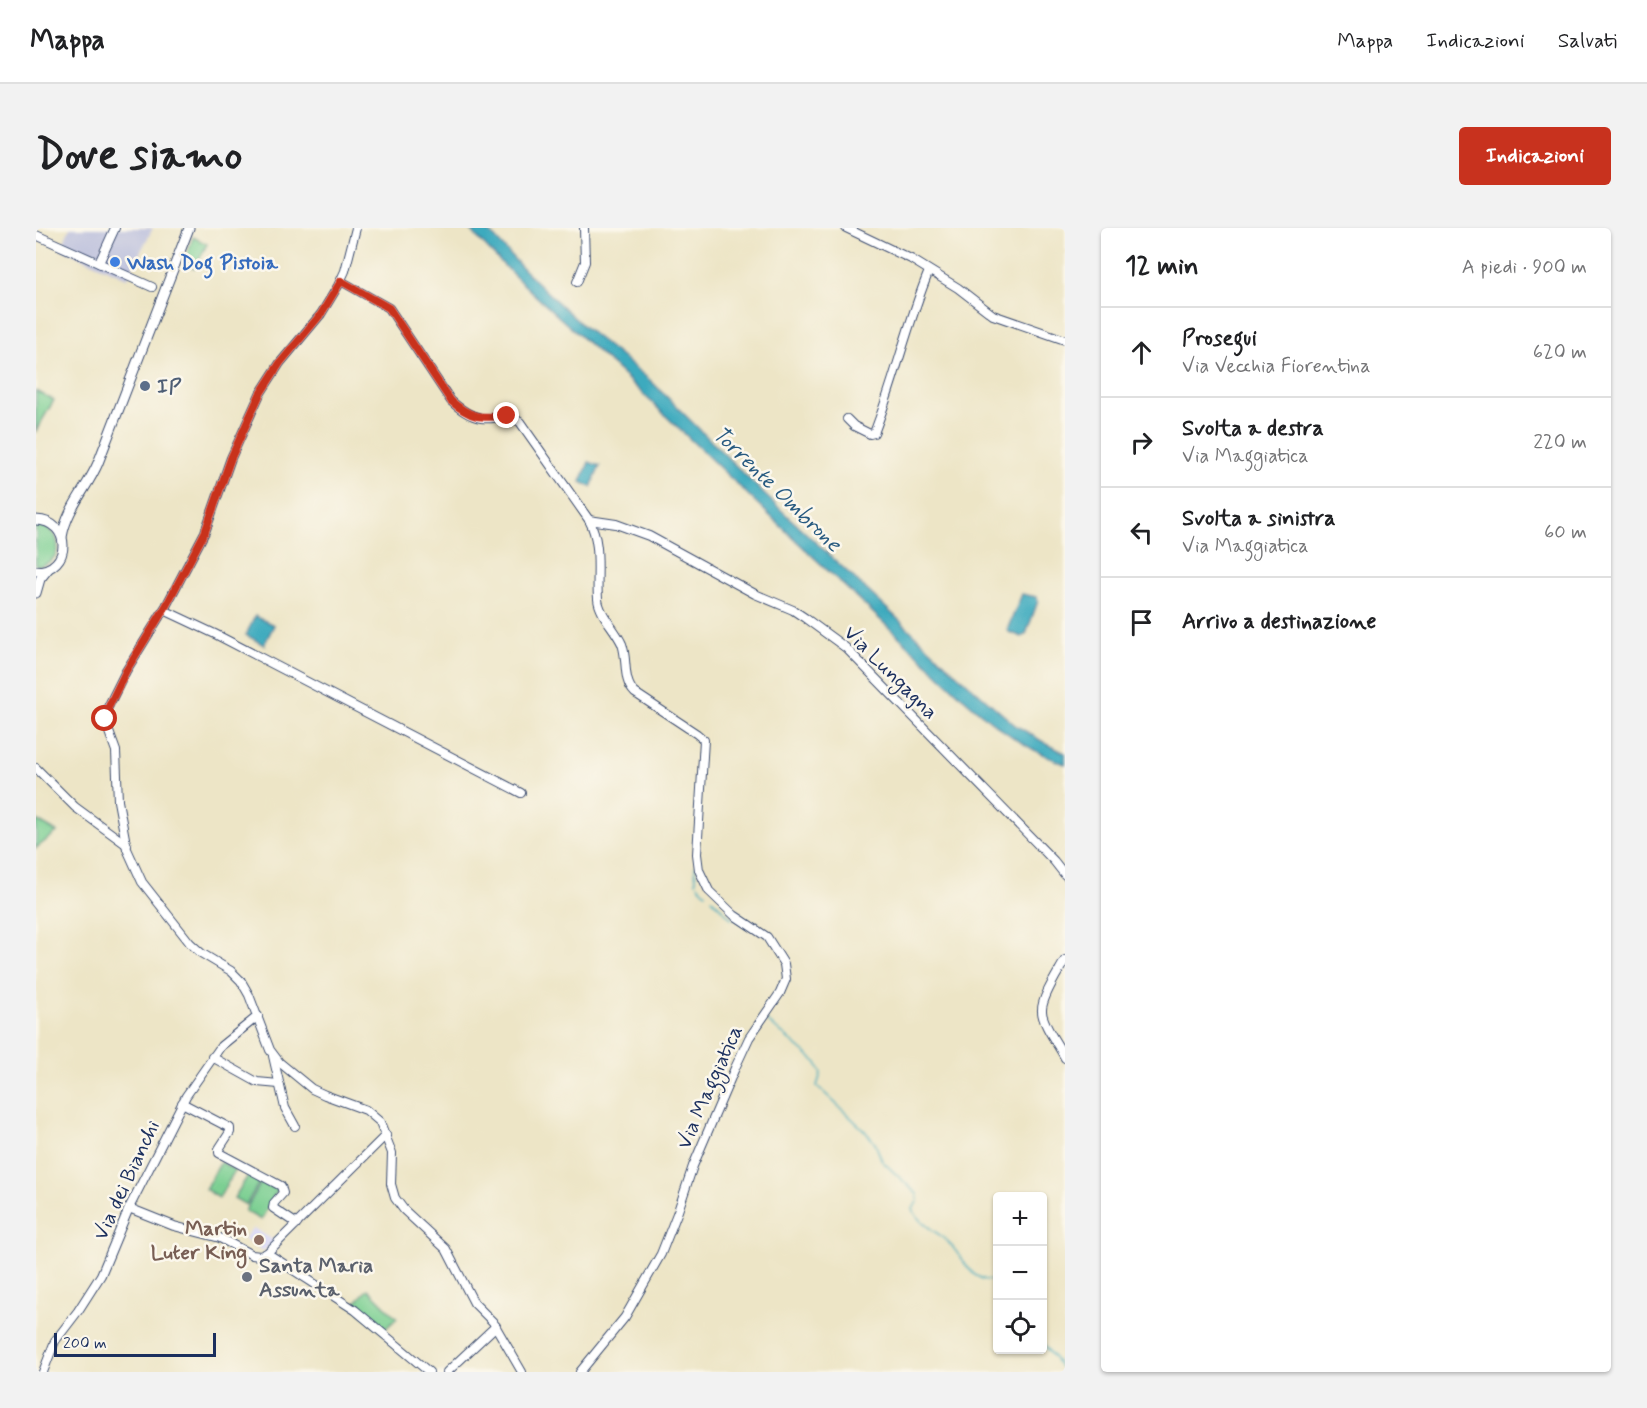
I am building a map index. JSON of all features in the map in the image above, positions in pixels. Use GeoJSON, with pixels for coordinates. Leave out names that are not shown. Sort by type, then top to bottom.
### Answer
{"type":"FeatureCollection","features":[{"type":"Feature","properties":{"kind":"main road"},"geometry":{"type":"LineString","coordinates":[[36,593],[40,579],[57,563],[62,554],[65,521],[95,470],[189,228]]}},
{"type":"Feature","properties":{"kind":"main road"},"geometry":{"type":"LineString","coordinates":[[41,521],[58,518],[72,507]]}},
{"type":"Feature","properties":{"kind":"main road"},"geometry":{"type":"LineString","coordinates":[[41,521],[57,529],[62,537]]}},
{"type":"Feature","properties":{"kind":"main road"},"geometry":{"type":"LineString","coordinates":[[36,571],[48,569]]}},
{"type":"Feature","properties":{"kind":"street"},"geometry":{"type":"LineString","coordinates":[[99,263],[115,228]]}},
{"type":"Feature","properties":{"kind":"street"},"geometry":{"type":"LineString","coordinates":[[295,1126],[286,1111],[272,1054],[249,995],[236,975],[195,948],[155,900],[138,874],[127,845],[118,801],[116,751],[105,716],[126,671],[164,610],[205,532],[231,458],[260,394],[280,363],[321,314],[341,281],[356,228]]}},
{"type":"Feature","properties":{"kind":"street"},"geometry":{"type":"LineString","coordinates":[[577,282],[585,262],[584,228]]}},
{"type":"Feature","properties":{"kind":"street"},"geometry":{"type":"LineString","coordinates":[[846,228],[900,253],[958,288],[993,315],[1065,340]]}},
{"type":"Feature","properties":{"kind":"street"},"geometry":{"type":"LineString","coordinates":[[36,235],[153,287]]}},
{"type":"Feature","properties":{"kind":"street"},"geometry":{"type":"LineString","coordinates":[[847,419],[863,431],[874,433],[898,365],[914,309],[929,271]]}},
{"type":"Feature","properties":{"kind":"street","name":"Via Maggiatica"},"geometry":{"type":"LineString","coordinates":[[341,281],[389,308],[451,401],[460,409],[471,416],[484,418],[507,416],[520,422],[589,520],[594,529],[596,541],[598,602],[622,645],[628,686],[704,740],[697,854],[699,870],[716,899],[734,915],[767,937],[784,964],[786,974],[780,993],[752,1032],[735,1068],[690,1175],[661,1254],[621,1323],[580,1372]]}},
{"type":"Feature","properties":{"kind":"street","name":"Via Lungagna"},"geometry":{"type":"LineString","coordinates":[[589,520],[616,524],[649,536],[755,594],[793,610],[846,648],[1048,854],[1065,875]]}},
{"type":"Feature","properties":{"kind":"street"},"geometry":{"type":"LineString","coordinates":[[164,610],[215,634],[521,793]]}},
{"type":"Feature","properties":{"kind":"street"},"geometry":{"type":"LineString","coordinates":[[36,768],[75,807],[127,845]]}},
{"type":"Feature","properties":{"kind":"street"},"geometry":{"type":"LineString","coordinates":[[1065,960],[1046,997],[1042,1012],[1065,1058]]}},
{"type":"Feature","properties":{"kind":"street","name":"Via dei Bianchi"},"geometry":{"type":"LineString","coordinates":[[43,1372],[55,1341],[101,1275],[129,1208],[182,1103],[221,1046],[258,1016]]}},
{"type":"Feature","properties":{"kind":"street"},"geometry":{"type":"LineString","coordinates":[[272,1054],[312,1089],[370,1112],[381,1122],[393,1156],[391,1184],[395,1198],[446,1249],[474,1302],[496,1326],[522,1372]]}},
{"type":"Feature","properties":{"kind":"street"},"geometry":{"type":"LineString","coordinates":[[212,1057],[254,1081],[279,1084]]}},
{"type":"Feature","properties":{"kind":"street"},"geometry":{"type":"LineString","coordinates":[[268,1084],[276,1069]]}},
{"type":"Feature","properties":{"kind":"street"},"geometry":{"type":"LineString","coordinates":[[182,1103],[230,1128],[219,1153],[282,1187],[283,1193],[274,1203],[273,1208],[297,1224]]}},
{"type":"Feature","properties":{"kind":"street"},"geometry":{"type":"LineString","coordinates":[[129,1208],[174,1226],[220,1238],[252,1255],[260,1256],[267,1253],[386,1135]]}},
{"type":"Feature","properties":{"kind":"street"},"geometry":{"type":"LineString","coordinates":[[267,1253],[355,1310],[429,1372]]}},
{"type":"Feature","properties":{"kind":"street"},"geometry":{"type":"LineString","coordinates":[[447,1372],[496,1326]]}},
{"type":"Feature","properties":{"kind":"shaded area"},"geometry":{"type":"Polygon","coordinates":[[[70,228],[153,228],[127,278],[61,249],[70,228]]]}},
{"type":"Feature","properties":{"kind":"shaded area","name":"Martin Luter King"},"geometry":{"type":"Polygon","coordinates":[[[253,1228],[275,1241],[263,1251],[243,1239],[253,1228]]]}},
{"type":"Feature","properties":{"kind":"green space"},"geometry":{"type":"Polygon","coordinates":[[[193,237],[207,244],[195,268],[184,263],[193,237]]]}},
{"type":"Feature","properties":{"kind":"green space"},"geometry":{"type":"Polygon","coordinates":[[[36,391],[54,400],[36,431],[36,391]]]}},
{"type":"Feature","properties":{"kind":"green space"},"geometry":{"type":"Polygon","coordinates":[[[36,525],[52,532],[58,546],[52,559],[46,564],[36,566],[36,525]]]}},
{"type":"Feature","properties":{"kind":"green space"},"geometry":{"type":"Polygon","coordinates":[[[36,820],[57,832],[36,848],[36,820]]]}},
{"type":"Feature","properties":{"kind":"green space"},"geometry":{"type":"Polygon","coordinates":[[[221,1162],[235,1170],[219,1198],[205,1189],[221,1162]]]}},
{"type":"Feature","properties":{"kind":"green space"},"geometry":{"type":"Polygon","coordinates":[[[249,1174],[260,1181],[246,1205],[234,1198],[249,1174]]]}},
{"type":"Feature","properties":{"kind":"green space"},"geometry":{"type":"Polygon","coordinates":[[[262,1181],[278,1189],[261,1220],[245,1211],[262,1181]]]}},
{"type":"Feature","properties":{"kind":"green space"},"geometry":{"type":"Polygon","coordinates":[[[368,1289],[397,1318],[382,1332],[353,1305],[368,1289]]]}},
{"type":"Feature","properties":{"kind":"water"},"geometry":{"type":"Polygon","coordinates":[[[469,228],[486,228],[550,295],[582,325],[651,381],[764,494],[957,674],[1015,725],[1065,753],[1065,764],[1018,740],[975,708],[531,291],[469,228]]]}},
{"type":"Feature","properties":{"kind":"water"},"geometry":{"type":"Polygon","coordinates":[[[589,462],[600,466],[591,487],[581,482],[589,462]]]}},
{"type":"Feature","properties":{"kind":"water"},"geometry":{"type":"Polygon","coordinates":[[[1022,594],[1036,597],[1038,601],[1026,634],[1022,637],[1007,630],[1022,594]]]}},
{"type":"Feature","properties":{"kind":"water"},"geometry":{"type":"Polygon","coordinates":[[[255,616],[274,625],[264,645],[246,635],[255,616]]]}},
{"type":"Feature","properties":{"kind":"waterway"},"geometry":{"type":"LineString","coordinates":[[695,866],[696,882]]}},
{"type":"Feature","properties":{"kind":"waterway"},"geometry":{"type":"LineString","coordinates":[[698,885],[706,893]]}},
{"type":"Feature","properties":{"kind":"waterway"},"geometry":{"type":"LineString","coordinates":[[712,899],[732,919]]}},
{"type":"Feature","properties":{"kind":"waterway"},"geometry":{"type":"LineString","coordinates":[[766,1020],[817,1063],[821,1073],[817,1086],[864,1130],[875,1143],[882,1161],[917,1194],[918,1200],[913,1209],[919,1219],[947,1241],[975,1275],[993,1281]]}},
{"type":"Feature","properties":{"kind":"waterway"},"geometry":{"type":"LineString","coordinates":[[1047,1349],[1064,1372]]}},
{"type":"Feature","properties":{"kind":"place","name":"Wash Dog Pistoia"},"geometry":{"type":"Point","coordinates":[115,262]}},
{"type":"Feature","properties":{"kind":"place","name":"IP"},"geometry":{"type":"Point","coordinates":[145,386]}},
{"type":"Feature","properties":{"kind":"place","name":"Martin Luter King"},"geometry":{"type":"Point","coordinates":[259,1240]}},
{"type":"Feature","properties":{"kind":"place","name":"Santa Maria Assunta"},"geometry":{"type":"Point","coordinates":[247,1277]}},
{"type":"Feature","properties":{"kind":"route"},"geometry":{"type":"LineString","coordinates":[[105,719],[126,671],[166,606],[205,532],[231,458],[267,381],[321,314],[341,281],[389,308],[451,401],[460,409],[471,416],[484,418],[507,416]]}},
{"type":"Feature","properties":{"kind":"water label","name":"Torrente Ombrone"},"geometry":{"type":"Point","coordinates":[778,488]}}]}
